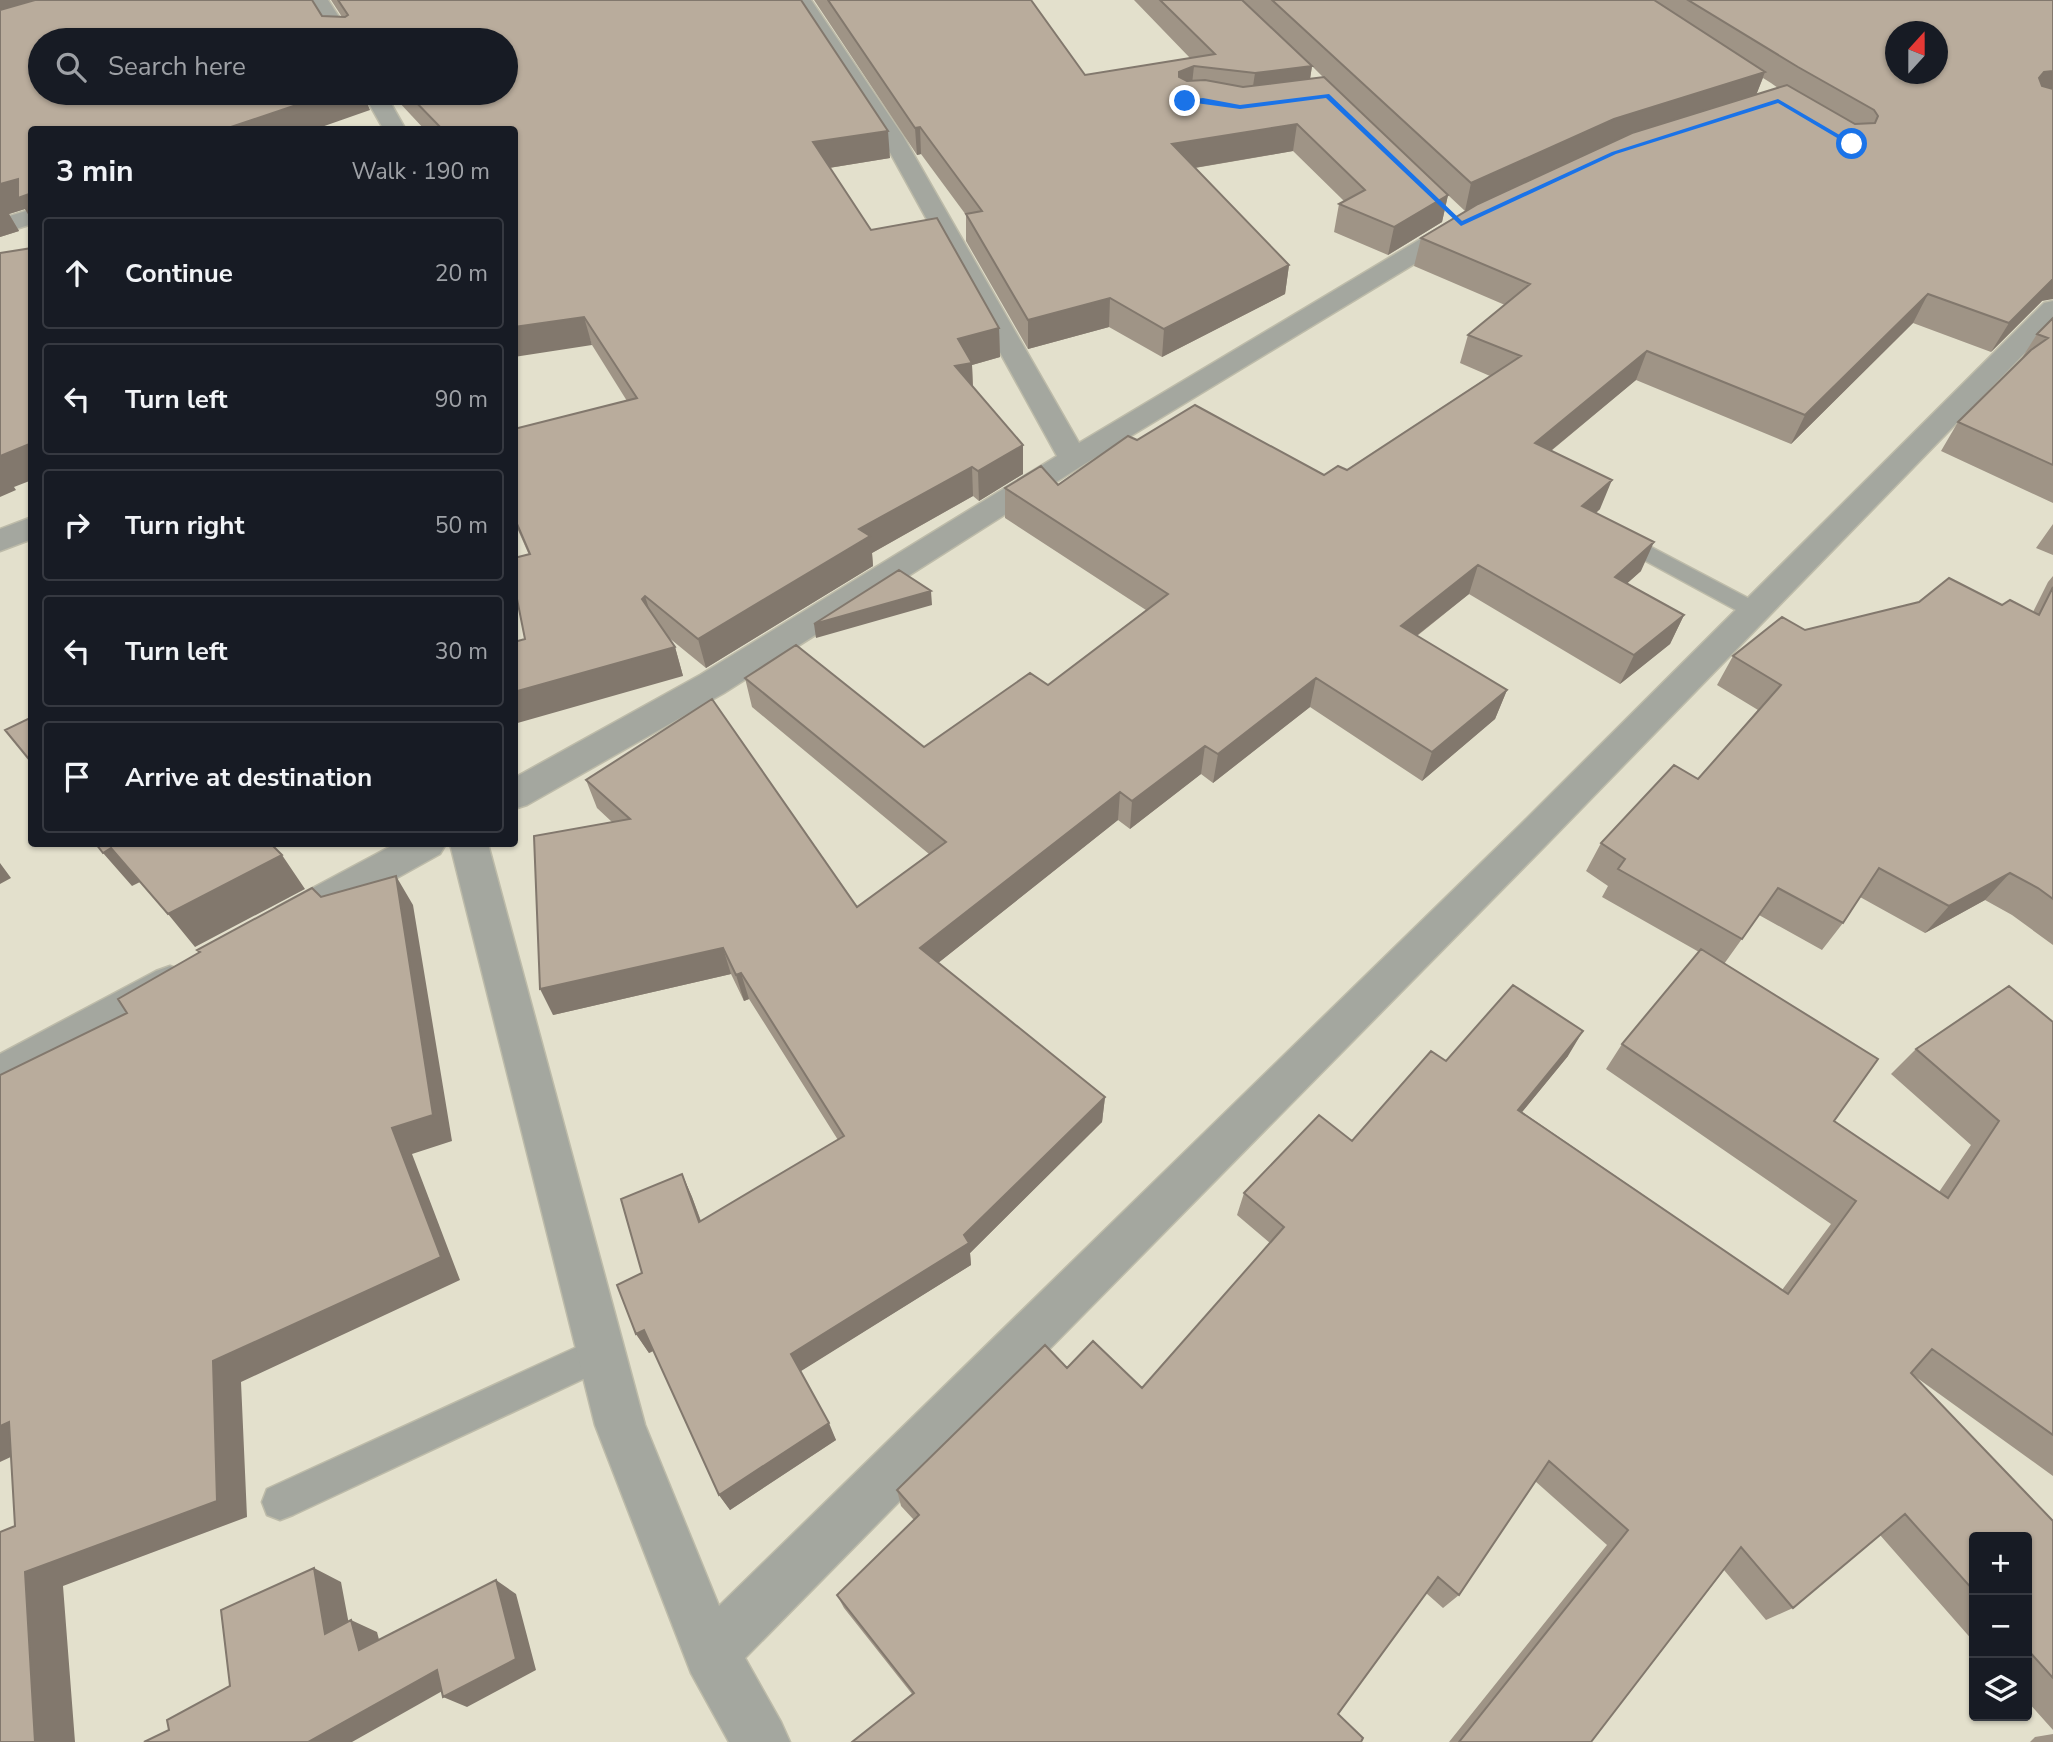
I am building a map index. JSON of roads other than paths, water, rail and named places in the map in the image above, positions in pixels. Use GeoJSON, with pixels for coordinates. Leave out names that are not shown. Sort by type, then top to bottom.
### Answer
{"type":"FeatureCollection","features":[{"type":"Feature","properties":{"kind":"street"},"geometry":{"type":"LineString","coordinates":[[318,0],[336,28]]}},
{"type":"Feature","properties":{"kind":"street"},"geometry":{"type":"LineString","coordinates":[[801,0],[892,136],[1073,460]]}},
{"type":"Feature","properties":{"kind":"street"},"geometry":{"type":"LineString","coordinates":[[381,105],[393,126]]}},
{"type":"Feature","properties":{"kind":"street"},"geometry":{"type":"LineString","coordinates":[[518,793],[712,684],[1463,214]]}},
{"type":"Feature","properties":{"kind":"street"},"geometry":{"type":"LineString","coordinates":[[0,227],[28,217]]}},
{"type":"Feature","properties":{"kind":"street"},"geometry":{"type":"LineString","coordinates":[[711,1653],[1755,611],[2053,309]]}},
{"type":"Feature","properties":{"kind":"street"},"geometry":{"type":"LineString","coordinates":[[0,541],[28,529]]}},
{"type":"Feature","properties":{"kind":"street"},"geometry":{"type":"LineString","coordinates":[[256,936],[421,847]]}},
{"type":"Feature","properties":{"kind":"street"},"geometry":{"type":"LineString","coordinates":[[470,847],[621,1425],[711,1653],[761,1742]]}},
{"type":"Feature","properties":{"kind":"street"},"geometry":{"type":"LineString","coordinates":[[0,1076],[208,963]]}},
{"type":"Feature","properties":{"kind":"lane"},"geometry":{"type":"LineString","coordinates":[[1604,528],[1755,611]]}},
{"type":"Feature","properties":{"kind":"lane"},"geometry":{"type":"LineString","coordinates":[[280,1502],[601,1353]]}}]}
